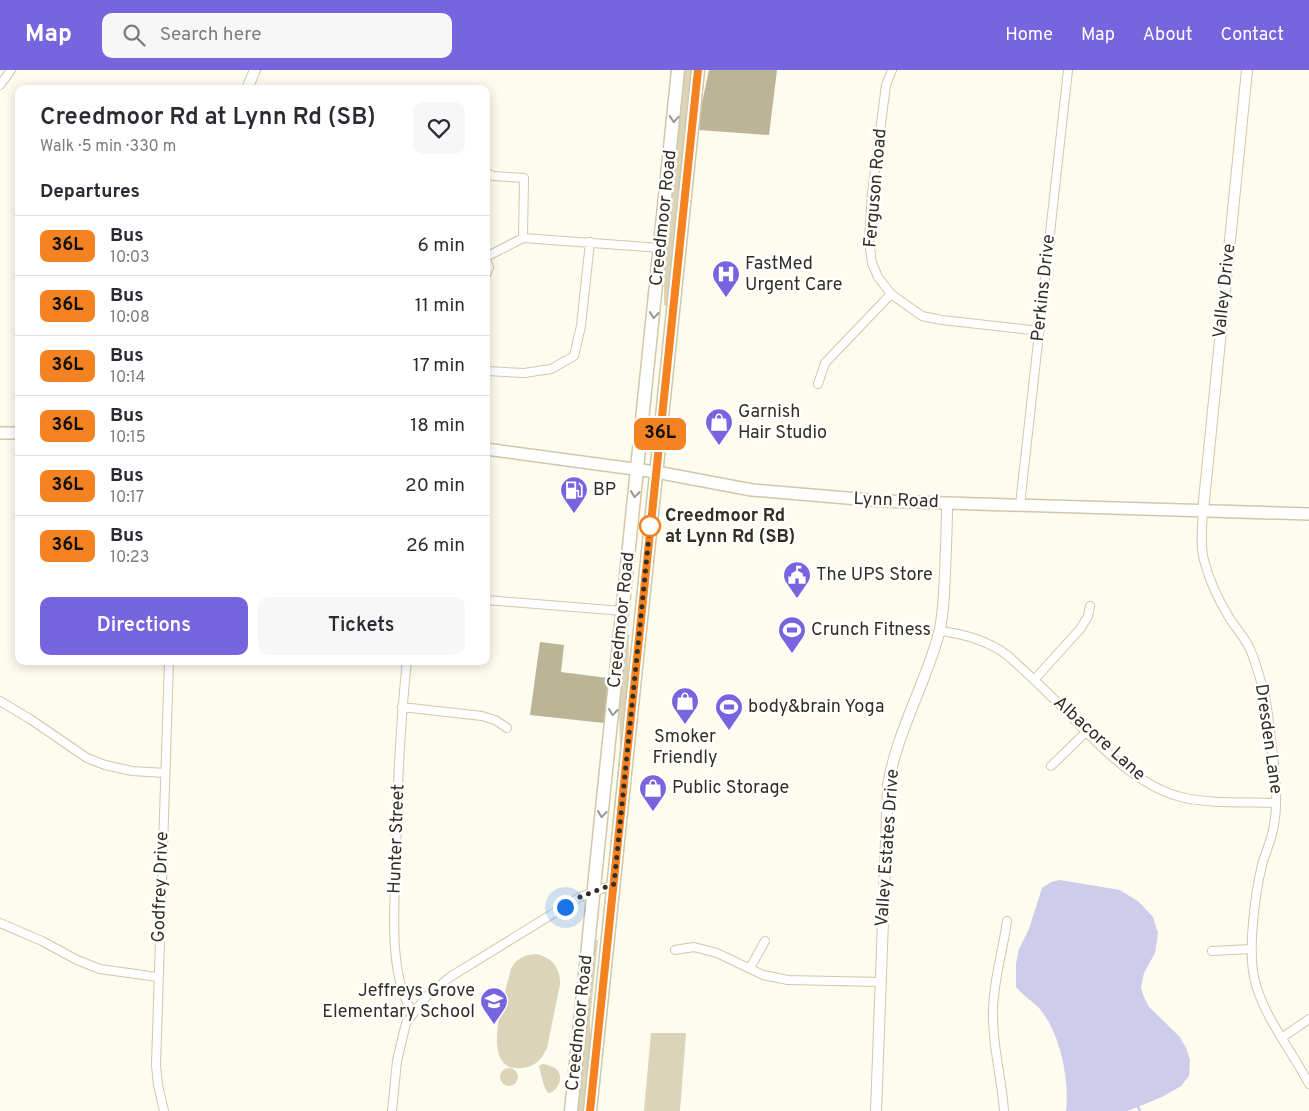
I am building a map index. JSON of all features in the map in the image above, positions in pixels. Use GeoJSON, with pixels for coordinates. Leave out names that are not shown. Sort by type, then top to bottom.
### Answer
{"type":"FeatureCollection","features":[{"type":"Feature","properties":{"kind":"main road","name":"Creedmoor Road"},"geometry":{"type":"LineString","coordinates":[[571,1111],[678,70]]}},
{"type":"Feature","properties":{"kind":"main road","name":"Creedmoor Road"},"geometry":{"type":"LineString","coordinates":[[590,1111],[698,70]]}},
{"type":"Feature","properties":{"kind":"main road"},"geometry":{"type":"LineString","coordinates":[[0,433],[15,433]]}},
{"type":"Feature","properties":{"kind":"main road","name":"Lynn Road"},"geometry":{"type":"LineString","coordinates":[[490,450],[637,469],[752,490],[786,494],[882,501],[1309,514]]}},
{"type":"Feature","properties":{"kind":"street"},"geometry":{"type":"LineString","coordinates":[[0,85],[11,70]]}},
{"type":"Feature","properties":{"kind":"street"},"geometry":{"type":"LineString","coordinates":[[249,85],[255,70]]}},
{"type":"Feature","properties":{"kind":"street","name":"Ferguson Road"},"geometry":{"type":"LineString","coordinates":[[892,70],[886,85],[872,193],[869,240],[872,263],[878,277],[891,294],[922,316],[1040,332]]}},
{"type":"Feature","properties":{"kind":"street","name":"Perkins Drive"},"geometry":{"type":"LineString","coordinates":[[1020,505],[1068,70]]}},
{"type":"Feature","properties":{"kind":"street","name":"Valley Drive"},"geometry":{"type":"LineString","coordinates":[[1203,511],[1247,70]]}},
{"type":"Feature","properties":{"kind":"street"},"geometry":{"type":"LineString","coordinates":[[490,174],[524,178],[522,238]]}},
{"type":"Feature","properties":{"kind":"street"},"geometry":{"type":"LineString","coordinates":[[490,256],[522,238],[661,248]]}},
{"type":"Feature","properties":{"kind":"street"},"geometry":{"type":"LineString","coordinates":[[490,371],[524,373],[551,369],[574,356],[582,326],[590,242]]}},
{"type":"Feature","properties":{"kind":"street"},"geometry":{"type":"LineString","coordinates":[[818,384],[825,363],[891,294]]}},
{"type":"Feature","properties":{"kind":"street","name":"Valley Estates Drive"},"geometry":{"type":"LineString","coordinates":[[876,1111],[888,785],[891,768],[903,730],[924,679],[940,631],[944,598],[947,502]]}},
{"type":"Feature","properties":{"kind":"street","name":"Dresden Lane"},"geometry":{"type":"LineString","coordinates":[[1203,511],[1204,559],[1214,589],[1249,648],[1265,698],[1275,774],[1276,802],[1274,826],[1259,878],[1251,949],[1254,976],[1258,993],[1266,1011],[1309,1084]]}},
{"type":"Feature","properties":{"kind":"street"},"geometry":{"type":"LineString","coordinates":[[490,600],[623,611]]}},
{"type":"Feature","properties":{"kind":"street"},"geometry":{"type":"LineString","coordinates":[[1034,680],[1081,628],[1088,616],[1090,606]]}},
{"type":"Feature","properties":{"kind":"street","name":"Albacore Lane"},"geometry":{"type":"LineString","coordinates":[[940,631],[966,636],[995,646],[1007,655],[1086,732],[1129,770],[1156,788],[1182,798],[1276,802]]}},
{"type":"Feature","properties":{"kind":"street","name":"Godfrey Drive"},"geometry":{"type":"LineString","coordinates":[[164,1111],[156,1065],[157,977],[169,665]]}},
{"type":"Feature","properties":{"kind":"street","name":"Hunter Street"},"geometry":{"type":"LineString","coordinates":[[406,665],[402,707],[394,928],[399,976],[406,1003],[413,1013]]}},
{"type":"Feature","properties":{"kind":"street"},"geometry":{"type":"LineString","coordinates":[[0,701],[87,758],[132,772],[165,773]]}},
{"type":"Feature","properties":{"kind":"street"},"geometry":{"type":"LineString","coordinates":[[402,707],[482,716],[495,720],[507,728]]}},
{"type":"Feature","properties":{"kind":"street"},"geometry":{"type":"LineString","coordinates":[[1052,766],[1086,732]]}},
{"type":"Feature","properties":{"kind":"street"},"geometry":{"type":"LineString","coordinates":[[392,1111],[397,1061],[406,1023],[435,988],[580,897],[614,884]]}},
{"type":"Feature","properties":{"kind":"street"},"geometry":{"type":"LineString","coordinates":[[1004,1111],[994,1042],[993,1010],[996,980],[1004,946],[1007,921]]}},
{"type":"Feature","properties":{"kind":"street"},"geometry":{"type":"LineString","coordinates":[[0,923],[100,969],[157,977]]}},
{"type":"Feature","properties":{"kind":"street"},"geometry":{"type":"LineString","coordinates":[[750,968],[764,941]]}},
{"type":"Feature","properties":{"kind":"street"},"geometry":{"type":"LineString","coordinates":[[675,950],[694,947],[717,953],[763,975],[788,980],[880,982]]}},
{"type":"Feature","properties":{"kind":"street"},"geometry":{"type":"LineString","coordinates":[[1212,951],[1251,949]]}},
{"type":"Feature","properties":{"kind":"street"},"geometry":{"type":"LineString","coordinates":[[1283,1038],[1309,1019]]}},
{"type":"Feature","properties":{"kind":"shaded area"},"geometry":{"type":"Polygon","coordinates":[[[684,70],[692,70],[668,306],[664,305],[664,260],[684,70]]]}},
{"type":"Feature","properties":{"kind":"shaded area"},"geometry":{"type":"Polygon","coordinates":[[[709,70],[777,70],[769,135],[699,130],[709,70]]]}},
{"type":"Feature","properties":{"kind":"shaded area"},"geometry":{"type":"Polygon","coordinates":[[[626,634],[629,634],[628,697],[614,827],[612,827],[620,748],[619,711],[626,634]]]}},
{"type":"Feature","properties":{"kind":"shaded area"},"geometry":{"type":"Polygon","coordinates":[[[540,642],[564,645],[561,672],[608,678],[604,723],[530,715],[540,642]]]}},
{"type":"Feature","properties":{"kind":"shaded area"},"geometry":{"type":"Polygon","coordinates":[[[595,940],[598,940],[590,1020],[591,1060],[585,1111],[577,1111],[595,940]]]}},
{"type":"Feature","properties":{"kind":"shaded area"},"geometry":{"type":"Polygon","coordinates":[[[536,954],[554,964],[560,978],[547,1048],[540,1059],[530,1066],[521,1068],[508,1066],[500,1058],[497,1045],[500,1011],[504,994],[511,969],[515,962],[525,956],[536,954]]]}},
{"type":"Feature","properties":{"kind":"shaded area"},"geometry":{"type":"Polygon","coordinates":[[[651,1033],[686,1033],[680,1111],[644,1111],[651,1033]]]}},
{"type":"Feature","properties":{"kind":"shaded area"},"geometry":{"type":"Polygon","coordinates":[[[543,1064],[555,1068],[560,1074],[558,1086],[555,1090],[548,1093],[539,1067],[543,1064]]]}},
{"type":"Feature","properties":{"kind":"shaded area"},"geometry":{"type":"Polygon","coordinates":[[[509,1068],[515,1071],[518,1077],[515,1083],[509,1086],[503,1083],[500,1077],[503,1071],[509,1068]]]}},
{"type":"Feature","properties":{"kind":"water"},"geometry":{"type":"Polygon","coordinates":[[[1060,880],[1120,890],[1139,902],[1153,917],[1158,933],[1155,953],[1144,973],[1141,988],[1149,1007],[1180,1037],[1186,1048],[1190,1060],[1189,1076],[1181,1086],[1164,1096],[1127,1111],[1066,1111],[1065,1071],[1053,1030],[1039,1008],[1016,987],[1016,964],[1019,949],[1029,929],[1042,888],[1051,882],[1060,880]]]}},
{"type":"Feature","properties":{"kind":"waterway"},"geometry":{"type":"LineString","coordinates":[[1138,1107],[1140,1111]]}},
{"type":"Feature","properties":{"kind":"bus line","name":"36L"},"geometry":{"type":"LineString","coordinates":[[590,1111],[698,70]]}},
{"type":"Feature","properties":{"kind":"place","name":"FastMed Urgent Care"},"geometry":{"type":"Point","coordinates":[726,298]}},
{"type":"Feature","properties":{"kind":"place","name":"Garnish Hair Studio"},"geometry":{"type":"Point","coordinates":[719,446]}},
{"type":"Feature","properties":{"kind":"place","name":"BP"},"geometry":{"type":"Point","coordinates":[574,514]}},
{"type":"Feature","properties":{"kind":"place","name":"Creedmoor Rd at Lynn Rd (SB)"},"geometry":{"type":"Point","coordinates":[650,526]}},
{"type":"Feature","properties":{"kind":"place","name":"The UPS Store"},"geometry":{"type":"Point","coordinates":[797,599]}},
{"type":"Feature","properties":{"kind":"place","name":"Crunch Fitness"},"geometry":{"type":"Point","coordinates":[792,654]}},
{"type":"Feature","properties":{"kind":"place","name":"Smoker Friendly"},"geometry":{"type":"Point","coordinates":[685,725]}},
{"type":"Feature","properties":{"kind":"place","name":"body&brain Yoga"},"geometry":{"type":"Point","coordinates":[729,731]}},
{"type":"Feature","properties":{"kind":"place","name":"Public Storage"},"geometry":{"type":"Point","coordinates":[653,812]}},
{"type":"Feature","properties":{"kind":"place","name":"Jeffreys Grove Elementary School"},"geometry":{"type":"Point","coordinates":[494,1025]}},
{"type":"Feature","properties":{"kind":"route"},"geometry":{"type":"LineString","coordinates":[[565,907],[580,897],[614,884],[650,526]]}}]}
